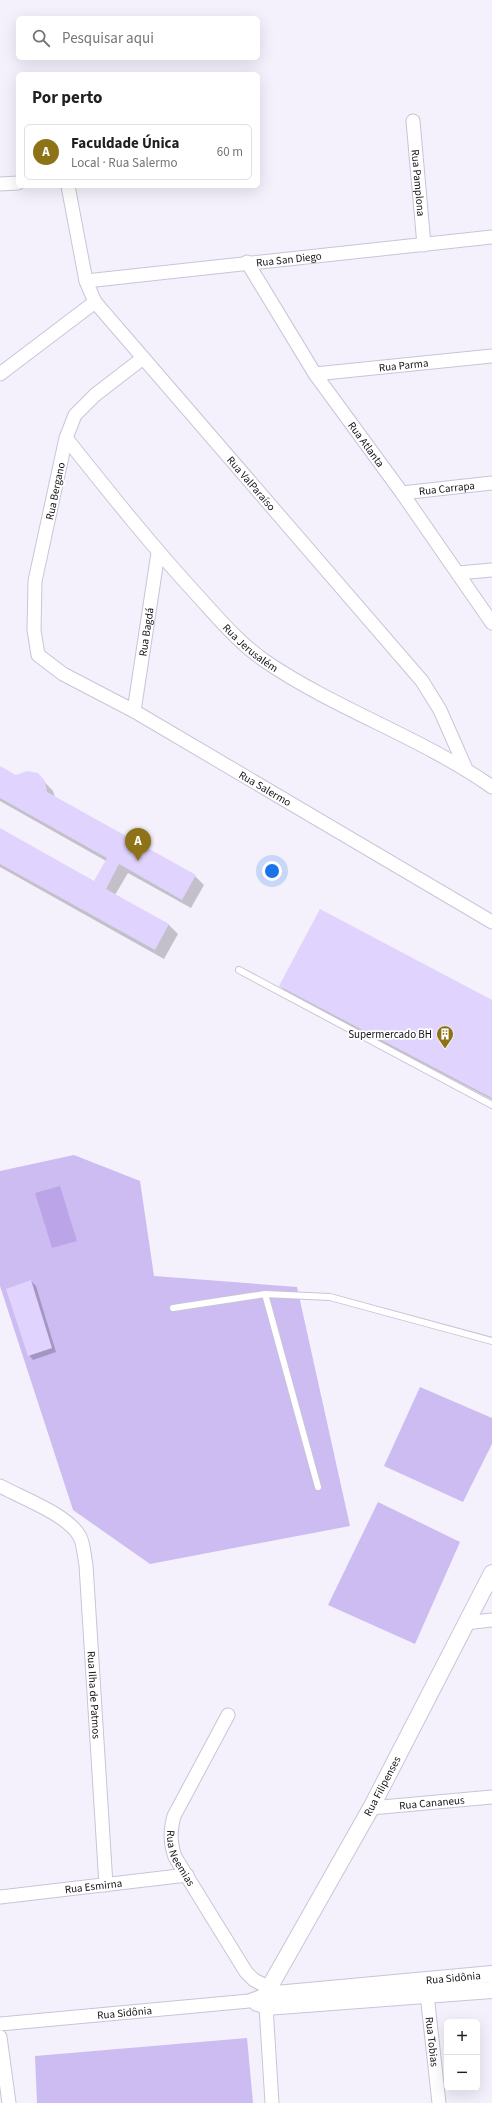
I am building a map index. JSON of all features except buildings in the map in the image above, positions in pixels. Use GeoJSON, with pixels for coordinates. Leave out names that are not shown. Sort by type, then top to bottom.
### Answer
{"type":"FeatureCollection","features":[{"type":"Feature","properties":{"kind":"street","name":"Rua Pamplona"},"geometry":{"type":"LineString","coordinates":[[413,121],[424,245]]}},
{"type":"Feature","properties":{"kind":"street"},"geometry":{"type":"LineString","coordinates":[[0,184],[16,183]]}},
{"type":"Feature","properties":{"kind":"street","name":"Rua ValParaíso"},"geometry":{"type":"LineString","coordinates":[[68,188],[86,281],[95,302],[422,681],[440,710],[466,769]]}},
{"type":"Feature","properties":{"kind":"street","name":"Rua San Diego"},"geometry":{"type":"LineString","coordinates":[[86,281],[247,262],[492,237]]}},
{"type":"Feature","properties":{"kind":"street","name":"Rua Atlanta"},"geometry":{"type":"LineString","coordinates":[[247,262],[315,374],[402,493],[492,623]]}},
{"type":"Feature","properties":{"kind":"street"},"geometry":{"type":"LineString","coordinates":[[0,374],[95,302]]}},
{"type":"Feature","properties":{"kind":"street","name":"Rua Parma"},"geometry":{"type":"LineString","coordinates":[[315,374],[492,356]]}},
{"type":"Feature","properties":{"kind":"street","name":"Rua Bergano"},"geometry":{"type":"LineString","coordinates":[[38,655],[34,630],[35,581],[66,438],[76,415],[95,395],[143,358]]}},
{"type":"Feature","properties":{"kind":"street","name":"Rua Jerusalém"},"geometry":{"type":"LineString","coordinates":[[66,438],[158,553],[236,638],[265,661],[330,700],[466,769],[492,788]]}},
{"type":"Feature","properties":{"kind":"street","name":"Rua Carrapa"},"geometry":{"type":"LineString","coordinates":[[402,493],[492,483]]}},
{"type":"Feature","properties":{"kind":"street","name":"Rua Bagdá"},"geometry":{"type":"LineString","coordinates":[[134,711],[158,553]]}},
{"type":"Feature","properties":{"kind":"street"},"geometry":{"type":"LineString","coordinates":[[458,573],[492,570]]}},
{"type":"Feature","properties":{"kind":"street","name":"Rua Salermo"},"geometry":{"type":"LineString","coordinates":[[38,655],[63,674],[134,711],[492,922]]}},
{"type":"Feature","properties":{"kind":"street","name":"Rua Ilha de Patmos"},"geometry":{"type":"LineString","coordinates":[[0,1486],[58,1516],[76,1530],[81,1539],[86,1565],[106,1885]]}},
{"type":"Feature","properties":{"kind":"street","name":"Rua Filipenses"},"geometry":{"type":"LineString","coordinates":[[266,1996],[371,1808],[492,1573]]}},
{"type":"Feature","properties":{"kind":"street"},"geometry":{"type":"LineString","coordinates":[[465,1623],[492,1620]]}},
{"type":"Feature","properties":{"kind":"street","name":"Rua Neemias"},"geometry":{"type":"LineString","coordinates":[[228,1716],[174,1816],[171,1827],[170,1844],[174,1857],[187,1875],[246,1972],[266,1996]]}},
{"type":"Feature","properties":{"kind":"street","name":"Rua Cananeus"},"geometry":{"type":"LineString","coordinates":[[371,1808],[492,1797]]}},
{"type":"Feature","properties":{"kind":"street","name":"Rua Esmirna"},"geometry":{"type":"LineString","coordinates":[[0,1897],[187,1875]]}},
{"type":"Feature","properties":{"kind":"street","name":"Rua Sidônia"},"geometry":{"type":"LineString","coordinates":[[427,1988],[492,1974]]}},
{"type":"Feature","properties":{"kind":"street","name":"Rua Sidônia"},"geometry":{"type":"LineString","coordinates":[[0,2024],[249,2001],[266,1996],[427,1988],[492,1990]]}},
{"type":"Feature","properties":{"kind":"street","name":"Rua Tobias"},"geometry":{"type":"LineString","coordinates":[[427,1988],[439,2103]]}},
{"type":"Feature","properties":{"kind":"street"},"geometry":{"type":"LineString","coordinates":[[266,1996],[272,2103]]}},
{"type":"Feature","properties":{"kind":"street"},"geometry":{"type":"LineString","coordinates":[[0,2037],[8,2103]]}},
{"type":"Feature","properties":{"kind":"lane"},"geometry":{"type":"LineString","coordinates":[[240,970],[492,1105]]}},
{"type":"Feature","properties":{"kind":"lane"},"geometry":{"type":"LineString","coordinates":[[265,1294],[318,1487]]}},
{"type":"Feature","properties":{"kind":"lane"},"geometry":{"type":"LineString","coordinates":[[173,1308],[265,1294],[330,1297],[492,1341]]}},
{"type":"Feature","properties":{"kind":"shaded area"},"geometry":{"type":"Polygon","coordinates":[[[74,1155],[140,1181],[154,1276],[297,1287],[350,1526],[150,1564],[73,1510],[0,1286],[0,1171],[74,1155]]]}},
{"type":"Feature","properties":{"kind":"shaded area"},"geometry":{"type":"Polygon","coordinates":[[[60,1186],[77,1241],[52,1248],[35,1193],[60,1186]]]}},
{"type":"Feature","properties":{"kind":"shaded area"},"geometry":{"type":"Polygon","coordinates":[[[420,1387],[492,1418],[492,1444],[463,1502],[384,1466],[420,1387]]]}},
{"type":"Feature","properties":{"kind":"shaded area"},"geometry":{"type":"Polygon","coordinates":[[[378,1502],[460,1542],[415,1644],[328,1605],[378,1502]]]}},
{"type":"Feature","properties":{"kind":"shaded area"},"geometry":{"type":"Polygon","coordinates":[[[247,2038],[253,2103],[37,2103],[35,2056],[247,2038]]]}},
{"type":"Feature","properties":{"kind":"place","name":"Faculdade Única"},"geometry":{"type":"Point","coordinates":[138,861]}},
{"type":"Feature","properties":{"kind":"place","name":"Supermercado BH"},"geometry":{"type":"Point","coordinates":[445,1049]}}]}
